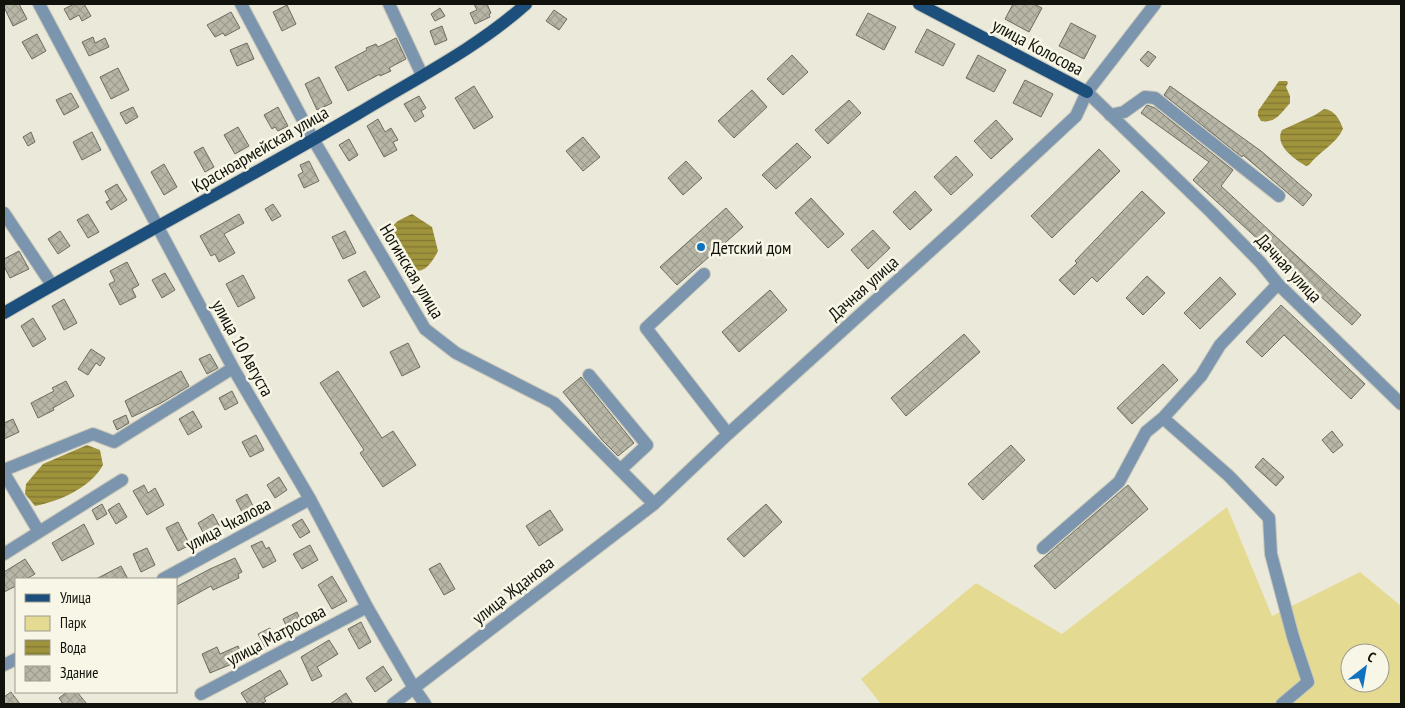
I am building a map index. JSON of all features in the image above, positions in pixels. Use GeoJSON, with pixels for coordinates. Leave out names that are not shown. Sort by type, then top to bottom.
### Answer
{"type":"FeatureCollection","features":[{"type":"Feature","properties":{"kind":"main road","name":"Красноармейская улица"},"geometry":{"type":"LineString","coordinates":[[4,313],[313,140],[422,75],[510,18],[526,4]]}},
{"type":"Feature","properties":{"kind":"main road","name":"улица Колосова"},"geometry":{"type":"LineString","coordinates":[[919,4],[1087,92]]}},
{"type":"Feature","properties":{"kind":"street","name":"улица 10 Августа"},"geometry":{"type":"LineString","coordinates":[[39,4],[233,368],[310,499],[367,607],[425,704]]}},
{"type":"Feature","properties":{"kind":"street","name":"Ногинская улица"},"geometry":{"type":"LineString","coordinates":[[241,4],[313,140],[425,329],[456,353],[554,403],[654,504]]}},
{"type":"Feature","properties":{"kind":"street"},"geometry":{"type":"LineString","coordinates":[[389,4],[422,75]]}},
{"type":"Feature","properties":{"kind":"street","name":"Дачная улица"},"geometry":{"type":"LineString","coordinates":[[654,504],[1076,116],[1087,92],[1155,4]]}},
{"type":"Feature","properties":{"kind":"street","name":"Дачная улица"},"geometry":{"type":"LineString","coordinates":[[1087,92],[1219,220],[1260,262],[1278,284],[1401,404]]}},
{"type":"Feature","properties":{"kind":"street"},"geometry":{"type":"LineString","coordinates":[[1110,115],[1124,112],[1144,96],[1155,98],[1279,196]]}},
{"type":"Feature","properties":{"kind":"street"},"geometry":{"type":"LineString","coordinates":[[4,213],[52,285]]}},
{"type":"Feature","properties":{"kind":"street"},"geometry":{"type":"LineString","coordinates":[[704,274],[646,328],[728,434]]}},
{"type":"Feature","properties":{"kind":"street"},"geometry":{"type":"LineString","coordinates":[[1043,548],[1119,482],[1146,432],[1163,418],[1201,376],[1220,345],[1278,284]]}},
{"type":"Feature","properties":{"kind":"street"},"geometry":{"type":"LineString","coordinates":[[39,532],[4,471],[93,434],[114,442],[233,368]]}},
{"type":"Feature","properties":{"kind":"street"},"geometry":{"type":"LineString","coordinates":[[589,375],[647,445],[620,470]]}},
{"type":"Feature","properties":{"kind":"street"},"geometry":{"type":"LineString","coordinates":[[1163,418],[1229,476],[1269,518],[1271,554],[1293,637],[1308,682],[1282,704]]}},
{"type":"Feature","properties":{"kind":"street"},"geometry":{"type":"LineString","coordinates":[[4,554],[122,480]]}},
{"type":"Feature","properties":{"kind":"street","name":"улица Чкалова"},"geometry":{"type":"LineString","coordinates":[[165,578],[310,499]]}},
{"type":"Feature","properties":{"kind":"street","name":"улица Жданова"},"geometry":{"type":"LineString","coordinates":[[392,704],[654,504]]}},
{"type":"Feature","properties":{"kind":"street","name":"улица Матросова"},"geometry":{"type":"LineString","coordinates":[[201,694],[367,607]]}},
{"type":"Feature","properties":{"kind":"street"},"geometry":{"type":"LineString","coordinates":[[4,665],[15,659]]}},
{"type":"Feature","properties":{"kind":"green space"},"geometry":{"type":"Polygon","coordinates":[[[1227,507],[1272,616],[1360,572],[1401,606],[1401,704],[881,704],[861,679],[976,583],[1062,634],[1227,507]]]}},
{"type":"Feature","properties":{"kind":"water"},"geometry":{"type":"Polygon","coordinates":[[[1279,81],[1287,81],[1288,83],[1286,87],[1290,96],[1290,103],[1274,119],[1261,121],[1258,111],[1279,81]]]}},
{"type":"Feature","properties":{"kind":"water"},"geometry":{"type":"Polygon","coordinates":[[[1324,109],[1334,113],[1343,129],[1332,144],[1306,166],[1286,151],[1280,136],[1282,130],[1324,109]]]}},
{"type":"Feature","properties":{"kind":"water"},"geometry":{"type":"Polygon","coordinates":[[[412,214],[432,227],[438,251],[431,263],[418,271],[406,264],[389,241],[391,230],[395,223],[412,214]]]}},
{"type":"Feature","properties":{"kind":"water"},"geometry":{"type":"Polygon","coordinates":[[[87,445],[100,450],[103,465],[97,473],[74,492],[54,501],[35,506],[25,494],[26,484],[43,464],[87,445]]]}},
{"type":"Feature","properties":{"kind":"building"},"geometry":{"type":"Polygon","coordinates":[[[4,4],[19,4],[27,19],[13,26],[4,4]]]}},
{"type":"Feature","properties":{"kind":"building"},"geometry":{"type":"Polygon","coordinates":[[[74,4],[84,4],[91,16],[82,21],[79,15],[70,20],[64,9],[74,4]]]}},
{"type":"Feature","properties":{"kind":"building"},"geometry":{"type":"Polygon","coordinates":[[[474,4],[487,4],[491,13],[489,14],[490,17],[475,24],[470,13],[477,10],[474,4]]]}},
{"type":"Feature","properties":{"kind":"building"},"geometry":{"type":"Polygon","coordinates":[[[1013,4],[1034,4],[1042,8],[1029,32],[1005,19],[1013,4]]]}},
{"type":"Feature","properties":{"kind":"building"},"geometry":{"type":"Polygon","coordinates":[[[287,5],[296,24],[282,31],[273,12],[287,5]]]}},
{"type":"Feature","properties":{"kind":"building"},"geometry":{"type":"Polygon","coordinates":[[[440,8],[445,16],[435,21],[431,14],[440,8]]]}},
{"type":"Feature","properties":{"kind":"building"},"geometry":{"type":"Polygon","coordinates":[[[554,10],[567,19],[559,30],[546,21],[554,10]]]}},
{"type":"Feature","properties":{"kind":"building"},"geometry":{"type":"Polygon","coordinates":[[[231,12],[240,28],[225,36],[223,33],[215,37],[207,25],[231,12]]]}},
{"type":"Feature","properties":{"kind":"building"},"geometry":{"type":"Polygon","coordinates":[[[868,13],[896,27],[884,50],[856,35],[868,13]]]}},
{"type":"Feature","properties":{"kind":"building"},"geometry":{"type":"Polygon","coordinates":[[[1071,23],[1096,36],[1084,59],[1059,46],[1071,23]]]}},
{"type":"Feature","properties":{"kind":"building"},"geometry":{"type":"Polygon","coordinates":[[[442,26],[447,40],[435,45],[430,31],[442,26]]]}},
{"type":"Feature","properties":{"kind":"building"},"geometry":{"type":"Polygon","coordinates":[[[927,29],[955,44],[943,66],[915,52],[927,29]]]}},
{"type":"Feature","properties":{"kind":"building"},"geometry":{"type":"Polygon","coordinates":[[[37,34],[46,51],[32,59],[22,42],[37,34]]]}},
{"type":"Feature","properties":{"kind":"building"},"geometry":{"type":"Polygon","coordinates":[[[93,37],[95,43],[105,38],[109,47],[89,56],[82,42],[93,37]]]}},
{"type":"Feature","properties":{"kind":"building"},"geometry":{"type":"Polygon","coordinates":[[[396,38],[406,59],[389,68],[391,71],[380,76],[380,74],[348,91],[335,67],[367,50],[366,48],[376,44],[378,47],[396,38]]]}},
{"type":"Feature","properties":{"kind":"building"},"geometry":{"type":"Polygon","coordinates":[[[247,43],[254,59],[237,66],[230,50],[247,43]]]}},
{"type":"Feature","properties":{"kind":"building"},"geometry":{"type":"Polygon","coordinates":[[[1148,51],[1156,57],[1148,67],[1140,60],[1148,51]]]}},
{"type":"Feature","properties":{"kind":"building"},"geometry":{"type":"Polygon","coordinates":[[[792,55],[808,72],[783,95],[767,79],[792,55]]]}},
{"type":"Feature","properties":{"kind":"building"},"geometry":{"type":"Polygon","coordinates":[[[978,55],[1006,70],[994,92],[966,78],[978,55]]]}},
{"type":"Feature","properties":{"kind":"building"},"geometry":{"type":"Polygon","coordinates":[[[118,68],[129,90],[111,99],[100,77],[118,68]]]}},
{"type":"Feature","properties":{"kind":"building"},"geometry":{"type":"Polygon","coordinates":[[[319,77],[332,103],[317,110],[305,84],[319,77]]]}},
{"type":"Feature","properties":{"kind":"building"},"geometry":{"type":"Polygon","coordinates":[[[1025,80],[1053,94],[1041,117],[1013,103],[1025,80]]]}},
{"type":"Feature","properties":{"kind":"building"},"geometry":{"type":"Polygon","coordinates":[[[474,86],[493,117],[474,129],[455,98],[474,86]]]}},
{"type":"Feature","properties":{"kind":"building"},"geometry":{"type":"Polygon","coordinates":[[[1170,86],[1261,151],[1312,195],[1303,206],[1243,155],[1242,157],[1164,95],[1170,86]]]}},
{"type":"Feature","properties":{"kind":"building"},"geometry":{"type":"Polygon","coordinates":[[[752,90],[767,107],[734,138],[718,121],[752,90]]]}},
{"type":"Feature","properties":{"kind":"building"},"geometry":{"type":"Polygon","coordinates":[[[71,93],[79,107],[64,115],[56,100],[71,93]]]}},
{"type":"Feature","properties":{"kind":"building"},"geometry":{"type":"Polygon","coordinates":[[[419,96],[426,108],[421,111],[424,116],[415,122],[404,104],[419,96]]]}},
{"type":"Feature","properties":{"kind":"building"},"geometry":{"type":"Polygon","coordinates":[[[849,100],[861,113],[828,144],[815,130],[849,100]]]}},
{"type":"Feature","properties":{"kind":"building"},"geometry":{"type":"Polygon","coordinates":[[[1147,105],[1155,108],[1233,170],[1221,186],[1361,315],[1352,325],[1193,180],[1209,162],[1141,113],[1147,105]]]}},
{"type":"Feature","properties":{"kind":"building"},"geometry":{"type":"Polygon","coordinates":[[[133,107],[138,117],[126,124],[120,113],[133,107]]]}},
{"type":"Feature","properties":{"kind":"building"},"geometry":{"type":"Polygon","coordinates":[[[278,107],[288,126],[278,131],[275,127],[272,129],[264,115],[278,107]]]}},
{"type":"Feature","properties":{"kind":"building"},"geometry":{"type":"Polygon","coordinates":[[[378,119],[385,132],[391,128],[398,140],[393,142],[397,150],[384,157],[367,126],[378,119]]]}},
{"type":"Feature","properties":{"kind":"building"},"geometry":{"type":"Polygon","coordinates":[[[996,120],[1013,139],[991,159],[974,141],[996,120]]]}},
{"type":"Feature","properties":{"kind":"building"},"geometry":{"type":"Polygon","coordinates":[[[238,127],[249,146],[235,154],[224,135],[238,127]]]}},
{"type":"Feature","properties":{"kind":"building"},"geometry":{"type":"Polygon","coordinates":[[[31,132],[35,142],[28,146],[23,137],[31,132]]]}},
{"type":"Feature","properties":{"kind":"building"},"geometry":{"type":"Polygon","coordinates":[[[92,132],[101,150],[82,160],[73,142],[92,132]]]}},
{"type":"Feature","properties":{"kind":"building"},"geometry":{"type":"Polygon","coordinates":[[[583,137],[600,157],[583,171],[566,151],[583,137]]]}},
{"type":"Feature","properties":{"kind":"building"},"geometry":{"type":"Polygon","coordinates":[[[349,139],[358,155],[349,161],[339,145],[349,139]]]}},
{"type":"Feature","properties":{"kind":"building"},"geometry":{"type":"Polygon","coordinates":[[[797,143],[811,157],[776,189],[762,175],[797,143]]]}},
{"type":"Feature","properties":{"kind":"building"},"geometry":{"type":"Polygon","coordinates":[[[203,147],[214,167],[205,172],[194,152],[203,147]]]}},
{"type":"Feature","properties":{"kind":"building"},"geometry":{"type":"Polygon","coordinates":[[[1099,149],[1120,171],[1052,238],[1031,216],[1099,149]]]}},
{"type":"Feature","properties":{"kind":"building"},"geometry":{"type":"Polygon","coordinates":[[[956,156],[973,175],[951,195],[934,177],[956,156]]]}},
{"type":"Feature","properties":{"kind":"building"},"geometry":{"type":"Polygon","coordinates":[[[309,161],[319,181],[304,188],[298,175],[303,172],[300,165],[309,161]]]}},
{"type":"Feature","properties":{"kind":"building"},"geometry":{"type":"Polygon","coordinates":[[[686,161],[702,178],[683,195],[668,178],[686,161]]]}},
{"type":"Feature","properties":{"kind":"building"},"geometry":{"type":"Polygon","coordinates":[[[164,164],[177,187],[164,195],[151,172],[164,164]]]}},
{"type":"Feature","properties":{"kind":"building"},"geometry":{"type":"Polygon","coordinates":[[[117,184],[127,200],[111,210],[106,202],[110,200],[105,191],[117,184]]]}},
{"type":"Feature","properties":{"kind":"building"},"geometry":{"type":"Polygon","coordinates":[[[915,191],[932,210],[910,230],[893,212],[915,191]]]}},
{"type":"Feature","properties":{"kind":"building"},"geometry":{"type":"Polygon","coordinates":[[[1142,191],[1165,213],[1097,282],[1092,277],[1074,295],[1059,280],[1077,263],[1075,261],[1142,191]]]}},
{"type":"Feature","properties":{"kind":"building"},"geometry":{"type":"Polygon","coordinates":[[[811,198],[844,234],[828,248],[795,213],[811,198]]]}},
{"type":"Feature","properties":{"kind":"building"},"geometry":{"type":"Polygon","coordinates":[[[273,204],[281,216],[272,221],[265,209],[273,204]]]}},
{"type":"Feature","properties":{"kind":"building","name":"Детский дом"},"geometry":{"type":"Polygon","coordinates":[[[726,208],[743,227],[677,285],[660,267],[726,208]]]}},
{"type":"Feature","properties":{"kind":"building"},"geometry":{"type":"Polygon","coordinates":[[[88,214],[99,232],[88,238],[77,220],[88,214]]]}},
{"type":"Feature","properties":{"kind":"building"},"geometry":{"type":"Polygon","coordinates":[[[239,214],[244,223],[224,234],[235,253],[219,262],[215,254],[211,256],[200,236],[239,214]]]}},
{"type":"Feature","properties":{"kind":"building"},"geometry":{"type":"Polygon","coordinates":[[[873,230],[890,248],[868,269],[851,250],[873,230]]]}},
{"type":"Feature","properties":{"kind":"building"},"geometry":{"type":"Polygon","coordinates":[[[60,231],[70,246],[58,254],[48,239],[60,231]]]}},
{"type":"Feature","properties":{"kind":"building"},"geometry":{"type":"Polygon","coordinates":[[[345,231],[356,253],[343,259],[332,237],[345,231]]]}},
{"type":"Feature","properties":{"kind":"building"},"geometry":{"type":"Polygon","coordinates":[[[19,251],[29,269],[10,278],[4,266],[4,259],[19,251]]]}},
{"type":"Feature","properties":{"kind":"building"},"geometry":{"type":"Polygon","coordinates":[[[127,262],[139,285],[132,289],[136,297],[120,305],[109,284],[115,281],[110,271],[127,262]]]}},
{"type":"Feature","properties":{"kind":"building"},"geometry":{"type":"Polygon","coordinates":[[[365,271],[380,297],[363,307],[348,280],[365,271]]]}},
{"type":"Feature","properties":{"kind":"building"},"geometry":{"type":"Polygon","coordinates":[[[165,273],[175,290],[162,298],[152,280],[165,273]]]}},
{"type":"Feature","properties":{"kind":"building"},"geometry":{"type":"Polygon","coordinates":[[[243,275],[255,298],[238,307],[226,284],[243,275]]]}},
{"type":"Feature","properties":{"kind":"building"},"geometry":{"type":"Polygon","coordinates":[[[1147,276],[1165,293],[1143,315],[1126,298],[1147,276]]]}},
{"type":"Feature","properties":{"kind":"building"},"geometry":{"type":"Polygon","coordinates":[[[1220,277],[1236,294],[1200,329],[1184,313],[1220,277]]]}},
{"type":"Feature","properties":{"kind":"building"},"geometry":{"type":"Polygon","coordinates":[[[770,290],[787,310],[739,352],[722,332],[770,290]]]}},
{"type":"Feature","properties":{"kind":"building"},"geometry":{"type":"Polygon","coordinates":[[[64,299],[77,323],[64,330],[52,306],[64,299]]]}},
{"type":"Feature","properties":{"kind":"building"},"geometry":{"type":"Polygon","coordinates":[[[1281,305],[1365,384],[1351,399],[1284,335],[1262,357],[1246,342],[1281,305]]]}},
{"type":"Feature","properties":{"kind":"building"},"geometry":{"type":"Polygon","coordinates":[[[33,318],[46,339],[33,347],[21,326],[33,318]]]}},
{"type":"Feature","properties":{"kind":"building"},"geometry":{"type":"Polygon","coordinates":[[[964,334],[980,352],[906,416],[891,398],[964,334]]]}},
{"type":"Feature","properties":{"kind":"building"},"geometry":{"type":"Polygon","coordinates":[[[408,343],[420,367],[402,376],[390,352],[408,343]]]}},
{"type":"Feature","properties":{"kind":"building"},"geometry":{"type":"Polygon","coordinates":[[[91,349],[105,358],[100,366],[96,363],[88,375],[78,369],[91,349]]]}},
{"type":"Feature","properties":{"kind":"building"},"geometry":{"type":"Polygon","coordinates":[[[210,354],[218,368],[207,374],[199,359],[210,354]]]}},
{"type":"Feature","properties":{"kind":"building"},"geometry":{"type":"Polygon","coordinates":[[[1163,364],[1178,380],[1132,424],[1117,408],[1163,364]]]}},
{"type":"Feature","properties":{"kind":"building"},"geometry":{"type":"Polygon","coordinates":[[[181,371],[189,386],[161,403],[132,417],[125,401],[181,371]]]}},
{"type":"Feature","properties":{"kind":"building"},"geometry":{"type":"Polygon","coordinates":[[[338,371],[382,438],[393,431],[416,465],[383,487],[360,453],[364,450],[320,383],[338,371]]]}},
{"type":"Feature","properties":{"kind":"building"},"geometry":{"type":"Polygon","coordinates":[[[581,377],[634,443],[618,456],[602,440],[563,392],[581,377]]]}},
{"type":"Feature","properties":{"kind":"building"},"geometry":{"type":"Polygon","coordinates":[[[66,381],[74,396],[53,408],[54,410],[38,418],[31,403],[54,391],[52,388],[66,381]]]}},
{"type":"Feature","properties":{"kind":"building"},"geometry":{"type":"Polygon","coordinates":[[[232,391],[238,403],[225,410],[219,398],[232,391]]]}},
{"type":"Feature","properties":{"kind":"building"},"geometry":{"type":"Polygon","coordinates":[[[193,411],[202,427],[188,435],[179,419],[193,411]]]}},
{"type":"Feature","properties":{"kind":"building"},"geometry":{"type":"Polygon","coordinates":[[[126,415],[129,423],[117,430],[113,421],[126,415]]]}},
{"type":"Feature","properties":{"kind":"building"},"geometry":{"type":"Polygon","coordinates":[[[13,419],[19,432],[4,439],[4,423],[13,419]]]}},
{"type":"Feature","properties":{"kind":"building"},"geometry":{"type":"Polygon","coordinates":[[[1332,431],[1343,445],[1333,453],[1322,440],[1332,431]]]}},
{"type":"Feature","properties":{"kind":"building"},"geometry":{"type":"Polygon","coordinates":[[[256,435],[264,450],[250,457],[242,442],[256,435]]]}},
{"type":"Feature","properties":{"kind":"building"},"geometry":{"type":"Polygon","coordinates":[[[1011,445],[1025,460],[983,500],[968,484],[1011,445]]]}},
{"type":"Feature","properties":{"kind":"building"},"geometry":{"type":"Polygon","coordinates":[[[1263,458],[1284,477],[1276,486],[1255,467],[1263,458]]]}},
{"type":"Feature","properties":{"kind":"building"},"geometry":{"type":"Polygon","coordinates":[[[279,477],[287,490],[275,498],[267,485],[279,477]]]}},
{"type":"Feature","properties":{"kind":"building"},"geometry":{"type":"Polygon","coordinates":[[[144,485],[148,493],[155,488],[164,505],[147,515],[133,491],[144,485]]]}},
{"type":"Feature","properties":{"kind":"building"},"geometry":{"type":"Polygon","coordinates":[[[1128,485],[1148,509],[1055,589],[1034,566],[1128,485]]]}},
{"type":"Feature","properties":{"kind":"building"},"geometry":{"type":"Polygon","coordinates":[[[247,494],[254,508],[243,514],[236,500],[247,494]]]}},
{"type":"Feature","properties":{"kind":"building"},"geometry":{"type":"Polygon","coordinates":[[[119,503],[127,517],[116,524],[108,510],[119,503]]]}},
{"type":"Feature","properties":{"kind":"building"},"geometry":{"type":"Polygon","coordinates":[[[102,504],[107,514],[97,520],[92,510],[102,504]]]}},
{"type":"Feature","properties":{"kind":"building"},"geometry":{"type":"Polygon","coordinates":[[[766,504],[782,522],[744,557],[727,539],[766,504]]]}},
{"type":"Feature","properties":{"kind":"building"},"geometry":{"type":"Polygon","coordinates":[[[550,510],[563,530],[539,546],[526,526],[550,510]]]}},
{"type":"Feature","properties":{"kind":"building"},"geometry":{"type":"Polygon","coordinates":[[[213,514],[220,527],[205,536],[198,523],[213,514]]]}},
{"type":"Feature","properties":{"kind":"building"},"geometry":{"type":"Polygon","coordinates":[[[302,519],[310,532],[300,538],[292,525],[302,519]]]}},
{"type":"Feature","properties":{"kind":"building"},"geometry":{"type":"Polygon","coordinates":[[[178,522],[190,545],[178,551],[166,528],[178,522]]]}},
{"type":"Feature","properties":{"kind":"building"},"geometry":{"type":"Polygon","coordinates":[[[84,524],[94,544],[62,561],[52,543],[84,524]]]}},
{"type":"Feature","properties":{"kind":"building"},"geometry":{"type":"Polygon","coordinates":[[[262,541],[266,549],[269,547],[276,561],[263,568],[251,546],[262,541]]]}},
{"type":"Feature","properties":{"kind":"building"},"geometry":{"type":"Polygon","coordinates":[[[310,545],[318,560],[302,569],[293,554],[310,545]]]}},
{"type":"Feature","properties":{"kind":"building"},"geometry":{"type":"Polygon","coordinates":[[[147,548],[155,565],[141,572],[133,554],[147,548]]]}},
{"type":"Feature","properties":{"kind":"building"},"geometry":{"type":"Polygon","coordinates":[[[235,558],[242,572],[238,574],[239,578],[213,590],[211,586],[178,604],[178,586],[235,558]]]}},
{"type":"Feature","properties":{"kind":"building"},"geometry":{"type":"Polygon","coordinates":[[[25,559],[35,574],[28,578],[15,578],[15,586],[4,592],[4,572],[25,559]]]}},
{"type":"Feature","properties":{"kind":"building"},"geometry":{"type":"Polygon","coordinates":[[[440,563],[455,589],[444,595],[429,569],[440,563]]]}},
{"type":"Feature","properties":{"kind":"building"},"geometry":{"type":"Polygon","coordinates":[[[121,566],[127,578],[98,578],[121,566]]]}},
{"type":"Feature","properties":{"kind":"building"},"geometry":{"type":"Polygon","coordinates":[[[332,576],[347,601],[332,609],[318,585],[332,576]]]}},
{"type":"Feature","properties":{"kind":"building"},"geometry":{"type":"Polygon","coordinates":[[[297,612],[304,628],[290,634],[283,619],[297,612]]]}},
{"type":"Feature","properties":{"kind":"building"},"geometry":{"type":"Polygon","coordinates":[[[361,622],[371,642],[359,649],[348,629],[361,622]]]}},
{"type":"Feature","properties":{"kind":"building"},"geometry":{"type":"Polygon","coordinates":[[[270,628],[276,641],[265,647],[258,634],[270,628]]]}},
{"type":"Feature","properties":{"kind":"building"},"geometry":{"type":"Polygon","coordinates":[[[329,640],[338,654],[317,667],[322,676],[312,681],[301,657],[329,640]]]}},
{"type":"Feature","properties":{"kind":"building"},"geometry":{"type":"Polygon","coordinates":[[[238,646],[244,659],[210,673],[202,654],[217,647],[220,654],[238,646]]]}},
{"type":"Feature","properties":{"kind":"building"},"geometry":{"type":"Polygon","coordinates":[[[383,666],[392,680],[375,692],[366,678],[383,666]]]}},
{"type":"Feature","properties":{"kind":"building"},"geometry":{"type":"Polygon","coordinates":[[[280,670],[288,684],[264,698],[266,701],[261,704],[248,704],[241,693],[280,670]]]}},
{"type":"Feature","properties":{"kind":"building"},"geometry":{"type":"Polygon","coordinates":[[[11,692],[20,704],[4,704],[4,697],[11,692]]]}},
{"type":"Feature","properties":{"kind":"building"},"geometry":{"type":"Polygon","coordinates":[[[66,693],[78,693],[87,704],[63,704],[59,698],[66,693]]]}},
{"type":"Feature","properties":{"kind":"building"},"geometry":{"type":"Polygon","coordinates":[[[346,693],[353,704],[330,704],[346,693]]]}},
{"type":"Feature","properties":{"kind":"place","name":"Детский дом"},"geometry":{"type":"Point","coordinates":[701,247]}}]}
